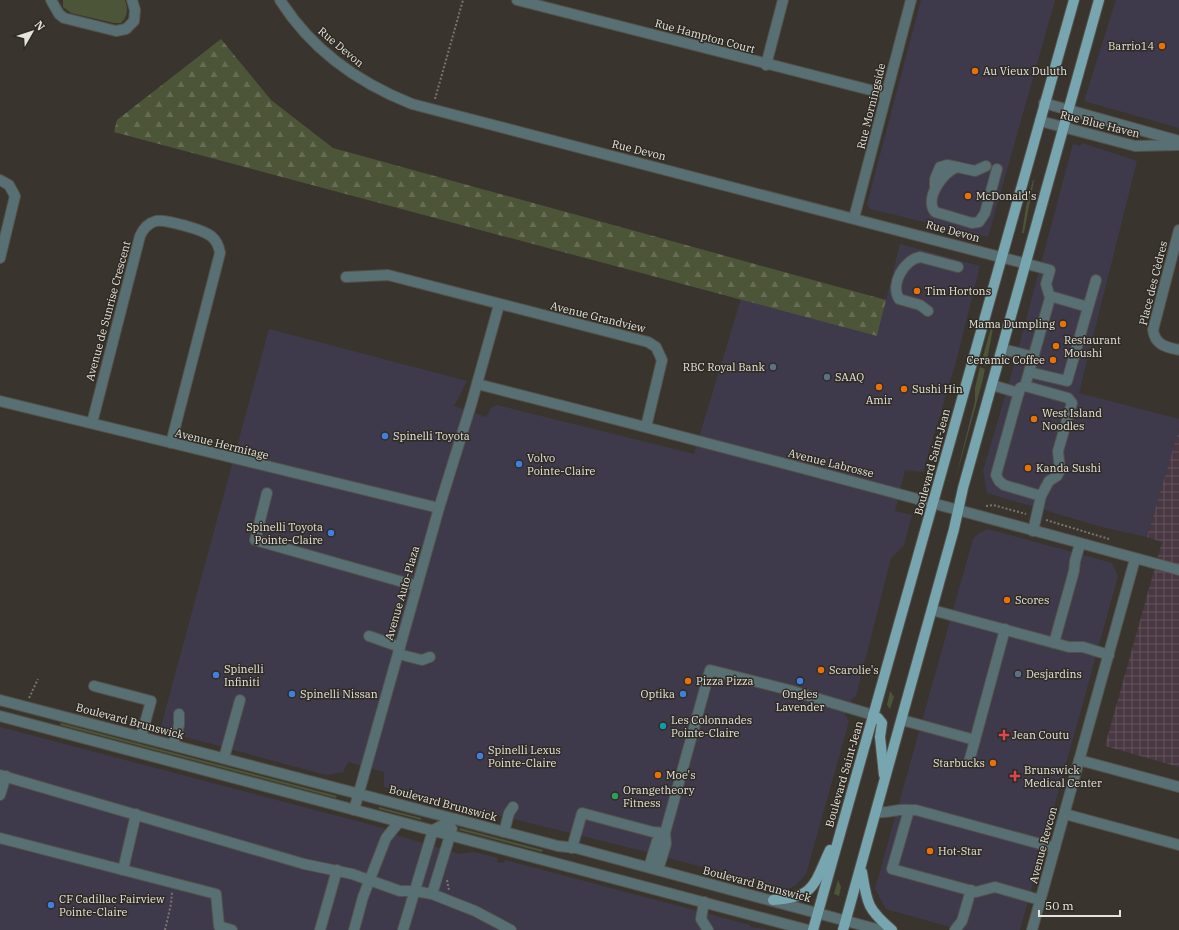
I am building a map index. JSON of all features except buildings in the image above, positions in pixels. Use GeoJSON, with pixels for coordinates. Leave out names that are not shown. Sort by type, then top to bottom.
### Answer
{"type":"FeatureCollection","features":[{"type":"Feature","properties":{"kind":"main road","name":"Boulevard Saint-Jean"},"geometry":{"type":"LineString","coordinates":[[813,930],[1074,0]]}},
{"type":"Feature","properties":{"kind":"main road"},"geometry":{"type":"LineString","coordinates":[[844,925],[877,812],[1025,262],[1099,0]]}},
{"type":"Feature","properties":{"kind":"main road"},"geometry":{"type":"LineString","coordinates":[[873,716],[878,718],[882,725],[880,737],[885,782]]}},
{"type":"Feature","properties":{"kind":"main road"},"geometry":{"type":"LineString","coordinates":[[773,900],[798,897],[812,888],[842,824]]}},
{"type":"Feature","properties":{"kind":"main road"},"geometry":{"type":"LineString","coordinates":[[861,868],[868,905],[878,918],[892,930]]}},
{"type":"Feature","properties":{"kind":"street"},"geometry":{"type":"LineString","coordinates":[[51,0],[59,14],[64,18],[116,31],[126,29],[134,21],[135,10],[132,0]]}},
{"type":"Feature","properties":{"kind":"street","name":"Rue Devon"},"geometry":{"type":"LineString","coordinates":[[280,0],[306,34],[344,68],[382,91],[412,104],[1025,262],[1050,270],[1046,284],[1050,296]]}},
{"type":"Feature","properties":{"kind":"street","name":"Rue Hampton Court"},"geometry":{"type":"LineString","coordinates":[[517,0],[766,65],[886,94]]}},
{"type":"Feature","properties":{"kind":"street"},"geometry":{"type":"LineString","coordinates":[[766,65],[783,0]]}},
{"type":"Feature","properties":{"kind":"street","name":"Rue Morningside"},"geometry":{"type":"LineString","coordinates":[[854,218],[911,0]]}},
{"type":"Feature","properties":{"kind":"street","name":"Rue Blue Haven"},"geometry":{"type":"LineString","coordinates":[[1044,103],[1179,141]]}},
{"type":"Feature","properties":{"kind":"street","name":"Rue Blue Haven"},"geometry":{"type":"LineString","coordinates":[[1040,121],[1140,147],[1179,145]]}},
{"type":"Feature","properties":{"kind":"street"},"geometry":{"type":"LineString","coordinates":[[986,166],[975,171],[957,167],[950,171],[935,187],[931,202],[935,212],[972,223],[979,222],[985,213],[997,169]]}},
{"type":"Feature","properties":{"kind":"street"},"geometry":{"type":"LineString","coordinates":[[0,180],[9,185],[15,196],[0,258]]}},
{"type":"Feature","properties":{"kind":"street","name":"Avenue de Sunrise Crescent"},"geometry":{"type":"LineString","coordinates":[[92,423],[140,236],[146,228],[154,222],[159,221],[181,225],[209,234],[216,241],[220,253],[171,443]]}},
{"type":"Feature","properties":{"kind":"street","name":"Place des Cèdres"},"geometry":{"type":"LineString","coordinates":[[1179,230],[1152,330],[1160,344],[1179,350]]}},
{"type":"Feature","properties":{"kind":"street"},"geometry":{"type":"LineString","coordinates":[[928,311],[920,305],[899,299],[896,287],[901,271],[914,259],[920,257],[958,267]]}},
{"type":"Feature","properties":{"kind":"street","name":"Avenue Grandview"},"geometry":{"type":"LineString","coordinates":[[346,276],[388,275],[653,344],[659,351],[662,365],[646,428]]}},
{"type":"Feature","properties":{"kind":"street"},"geometry":{"type":"LineString","coordinates":[[1029,372],[1067,382],[1096,280]]}},
{"type":"Feature","properties":{"kind":"street"},"geometry":{"type":"LineString","coordinates":[[1042,496],[1004,485],[999,481],[996,475],[1022,389],[1034,357],[1050,296],[1088,307]]}},
{"type":"Feature","properties":{"kind":"street"},"geometry":{"type":"LineString","coordinates":[[477,384],[499,305]]}},
{"type":"Feature","properties":{"kind":"street"},"geometry":{"type":"LineString","coordinates":[[1002,349],[1034,357]]}},
{"type":"Feature","properties":{"kind":"street","name":"Avenue Labrosse"},"geometry":{"type":"LineString","coordinates":[[477,384],[933,502],[1032,531],[1179,570]]}},
{"type":"Feature","properties":{"kind":"street","name":"Avenue Auto-Plaza"},"geometry":{"type":"LineString","coordinates":[[354,810],[439,508],[477,384]]}},
{"type":"Feature","properties":{"kind":"street"},"geometry":{"type":"LineString","coordinates":[[992,385],[1068,398],[1072,403],[1058,452],[1060,470],[1056,476],[1049,481],[1042,496],[1032,531]]}},
{"type":"Feature","properties":{"kind":"street","name":"Avenue Hermitage"},"geometry":{"type":"LineString","coordinates":[[0,401],[439,508]]}},
{"type":"Feature","properties":{"kind":"street"},"geometry":{"type":"LineString","coordinates":[[267,493],[255,540],[417,586]]}},
{"type":"Feature","properties":{"kind":"street"},"geometry":{"type":"LineString","coordinates":[[1054,643],[1080,544]]}},
{"type":"Feature","properties":{"kind":"street","name":"Avenue Revcon"},"geometry":{"type":"LineString","coordinates":[[1032,930],[1135,558]]}},
{"type":"Feature","properties":{"kind":"street"},"geometry":{"type":"LineString","coordinates":[[932,610],[1069,647],[1083,647],[1109,654]]}},
{"type":"Feature","properties":{"kind":"street"},"geometry":{"type":"LineString","coordinates":[[969,762],[1005,629]]}},
{"type":"Feature","properties":{"kind":"street"},"geometry":{"type":"LineString","coordinates":[[369,636],[422,660],[430,657]]}},
{"type":"Feature","properties":{"kind":"street"},"geometry":{"type":"LineString","coordinates":[[654,869],[666,844],[665,832],[710,670],[789,690],[873,716]]}},
{"type":"Feature","properties":{"kind":"street"},"geometry":{"type":"LineString","coordinates":[[94,686],[151,701],[141,736]]}},
{"type":"Feature","properties":{"kind":"street","name":"Boulevard Brunswick"},"geometry":{"type":"LineString","coordinates":[[0,700],[558,846],[572,848],[773,900],[818,913],[844,925],[880,930]]}},
{"type":"Feature","properties":{"kind":"street"},"geometry":{"type":"LineString","coordinates":[[224,758],[240,700]]}},
{"type":"Feature","properties":{"kind":"street"},"geometry":{"type":"LineString","coordinates":[[173,745],[179,725],[180,714]]}},
{"type":"Feature","properties":{"kind":"street"},"geometry":{"type":"LineString","coordinates":[[0,716],[808,930]]}},
{"type":"Feature","properties":{"kind":"street"},"geometry":{"type":"LineString","coordinates":[[902,720],[975,740]]}},
{"type":"Feature","properties":{"kind":"street"},"geometry":{"type":"LineString","coordinates":[[1079,760],[1179,787]]}},
{"type":"Feature","properties":{"kind":"street"},"geometry":{"type":"LineString","coordinates":[[0,795],[3,776],[304,864],[337,870],[400,891],[415,890],[432,894],[475,911],[511,930]]}},
{"type":"Feature","properties":{"kind":"street"},"geometry":{"type":"LineString","coordinates":[[504,832],[509,813],[513,807]]}},
{"type":"Feature","properties":{"kind":"street"},"geometry":{"type":"LineString","coordinates":[[877,812],[887,813],[901,809],[916,810],[1055,848]]}},
{"type":"Feature","properties":{"kind":"street"},"geometry":{"type":"LineString","coordinates":[[909,810],[892,869],[976,892],[995,887],[1040,900]]}},
{"type":"Feature","properties":{"kind":"street"},"geometry":{"type":"LineString","coordinates":[[572,848],[582,813],[653,832],[665,832]]}},
{"type":"Feature","properties":{"kind":"street"},"geometry":{"type":"LineString","coordinates":[[123,870],[136,814]]}},
{"type":"Feature","properties":{"kind":"street"},"geometry":{"type":"LineString","coordinates":[[1065,814],[1179,844]]}},
{"type":"Feature","properties":{"kind":"street"},"geometry":{"type":"LineString","coordinates":[[403,930],[433,830],[455,819]]}},
{"type":"Feature","properties":{"kind":"street"},"geometry":{"type":"LineString","coordinates":[[432,894],[455,819]]}},
{"type":"Feature","properties":{"kind":"street"},"geometry":{"type":"LineString","coordinates":[[354,930],[363,897],[386,838],[399,822]]}},
{"type":"Feature","properties":{"kind":"street"},"geometry":{"type":"LineString","coordinates":[[0,838],[216,894],[219,926],[232,930]]}},
{"type":"Feature","properties":{"kind":"street"},"geometry":{"type":"LineString","coordinates":[[320,930],[337,870]]}},
{"type":"Feature","properties":{"kind":"street"},"geometry":{"type":"LineString","coordinates":[[955,930],[962,921],[971,890]]}},
{"type":"Feature","properties":{"kind":"street"},"geometry":{"type":"LineString","coordinates":[[704,902],[701,919],[708,930]]}},
{"type":"Feature","properties":{"kind":"path"},"geometry":{"type":"LineString","coordinates":[[434,102],[463,0]]}},
{"type":"Feature","properties":{"kind":"path"},"geometry":{"type":"LineString","coordinates":[[993,505],[1030,515]]}},
{"type":"Feature","properties":{"kind":"path"},"geometry":{"type":"LineString","coordinates":[[1043,519],[1114,541]]}},
{"type":"Feature","properties":{"kind":"path"},"geometry":{"type":"LineString","coordinates":[[28,699],[38,679]]}},
{"type":"Feature","properties":{"kind":"path"},"geometry":{"type":"LineString","coordinates":[[446,879],[449,890]]}},
{"type":"Feature","properties":{"kind":"path"},"geometry":{"type":"LineString","coordinates":[[165,930],[171,904],[173,883]]}},
{"type":"Feature","properties":{"kind":"shaded area"},"geometry":{"type":"Polygon","coordinates":[[[921,0],[1055,0],[988,237],[870,209],[867,204],[921,0]]]}},
{"type":"Feature","properties":{"kind":"shaded area"},"geometry":{"type":"Polygon","coordinates":[[[1116,0],[1179,0],[1179,128],[1084,101],[1116,0]]]}},
{"type":"Feature","properties":{"kind":"shaded area"},"geometry":{"type":"Polygon","coordinates":[[[1082,143],[1137,161],[1079,393],[1179,419],[1179,429],[1147,537],[1102,527],[987,493],[983,471],[1011,376],[1073,144],[1080,146],[1082,143]]]}},
{"type":"Feature","properties":{"kind":"shaded area"},"geometry":{"type":"Polygon","coordinates":[[[900,244],[980,266],[957,358],[923,472],[905,470],[895,511],[912,515],[904,545],[891,558],[856,696],[852,698],[845,715],[849,721],[806,874],[796,885],[787,890],[643,851],[384,787],[384,772],[348,762],[343,772],[326,775],[160,730],[269,329],[467,381],[454,406],[486,417],[491,408],[497,405],[694,454],[741,299],[877,336],[900,244]]]}},
{"type":"Feature","properties":{"kind":"shaded area"},"geometry":{"type":"Polygon","coordinates":[[[1179,429],[1179,767],[1105,746],[1162,542],[1147,537],[1179,429]]]}},
{"type":"Feature","properties":{"kind":"shaded area"},"geometry":{"type":"Polygon","coordinates":[[[988,529],[1112,563],[1118,576],[1020,930],[961,930],[886,909],[875,889],[973,539],[979,533],[988,529]]]}},
{"type":"Feature","properties":{"kind":"shaded area"},"geometry":{"type":"Polygon","coordinates":[[[0,727],[383,828],[399,836],[460,854],[474,852],[498,858],[497,862],[504,863],[505,860],[750,925],[750,927],[770,930],[0,930],[0,727]]]}},
{"type":"Feature","properties":{"kind":"green space"},"geometry":{"type":"Polygon","coordinates":[[[63,0],[125,0],[127,12],[121,23],[114,23],[71,13],[63,7],[63,0]]]}},
{"type":"Feature","properties":{"kind":"green space"},"geometry":{"type":"Polygon","coordinates":[[[221,39],[271,100],[333,148],[886,300],[877,336],[114,132],[117,120],[221,39]]]}},
{"type":"Feature","properties":{"kind":"green space"},"geometry":{"type":"Polygon","coordinates":[[[1033,180],[1024,233],[1022,233],[1026,207],[1033,180]]]}},
{"type":"Feature","properties":{"kind":"green space"},"geometry":{"type":"Polygon","coordinates":[[[991,327],[993,328],[986,366],[981,364],[991,327]]]}},
{"type":"Feature","properties":{"kind":"green space"},"geometry":{"type":"Polygon","coordinates":[[[980,367],[985,369],[982,383],[955,481],[975,401],[975,388],[980,367]]]}},
{"type":"Feature","properties":{"kind":"green space"},"geometry":{"type":"Polygon","coordinates":[[[890,691],[894,697],[890,709],[887,705],[890,691]]]}},
{"type":"Feature","properties":{"kind":"green space"},"geometry":{"type":"Polygon","coordinates":[[[61,723],[337,796],[336,798],[60,725],[61,723]]]}},
{"type":"Feature","properties":{"kind":"green space"},"geometry":{"type":"Polygon","coordinates":[[[379,807],[421,818],[421,820],[379,809],[379,807]]]}},
{"type":"Feature","properties":{"kind":"green space"},"geometry":{"type":"Polygon","coordinates":[[[460,828],[543,850],[542,852],[459,830],[460,828]]]}},
{"type":"Feature","properties":{"kind":"green space"},"geometry":{"type":"Polygon","coordinates":[[[838,880],[841,887],[839,896],[834,894],[838,880]]]}},
{"type":"Feature","properties":{"kind":"place","name":"Barrio14"},"geometry":{"type":"Point","coordinates":[1162,46]}},
{"type":"Feature","properties":{"kind":"place","name":"Au Vieux Duluth"},"geometry":{"type":"Point","coordinates":[975,71]}},
{"type":"Feature","properties":{"kind":"place","name":"McDonald's"},"geometry":{"type":"Point","coordinates":[968,196]}},
{"type":"Feature","properties":{"kind":"place","name":"Tim Hortons"},"geometry":{"type":"Point","coordinates":[917,291]}},
{"type":"Feature","properties":{"kind":"place","name":"Mama Dumpling"},"geometry":{"type":"Point","coordinates":[1063,324]}},
{"type":"Feature","properties":{"kind":"place","name":"Restaurant Moushi"},"geometry":{"type":"Point","coordinates":[1056,346]}},
{"type":"Feature","properties":{"kind":"place","name":"Ceramic Coffee"},"geometry":{"type":"Point","coordinates":[1053,360]}},
{"type":"Feature","properties":{"kind":"place","name":"RBC Royal Bank"},"geometry":{"type":"Point","coordinates":[773,367]}},
{"type":"Feature","properties":{"kind":"place","name":"SAAQ"},"geometry":{"type":"Point","coordinates":[827,377]}},
{"type":"Feature","properties":{"kind":"place","name":"Amir"},"geometry":{"type":"Point","coordinates":[879,387]}},
{"type":"Feature","properties":{"kind":"place","name":"Sushi Hin"},"geometry":{"type":"Point","coordinates":[904,389]}},
{"type":"Feature","properties":{"kind":"place","name":"West Island Noodles"},"geometry":{"type":"Point","coordinates":[1034,419]}},
{"type":"Feature","properties":{"kind":"place","name":"Spinelli Toyota"},"geometry":{"type":"Point","coordinates":[385,436]}},
{"type":"Feature","properties":{"kind":"place","name":"Volvo Pointe-Claire"},"geometry":{"type":"Point","coordinates":[519,464]}},
{"type":"Feature","properties":{"kind":"place","name":"Kanda Sushi"},"geometry":{"type":"Point","coordinates":[1028,468]}},
{"type":"Feature","properties":{"kind":"place","name":"Spinelli Toyota Pointe-Claire"},"geometry":{"type":"Point","coordinates":[331,533]}},
{"type":"Feature","properties":{"kind":"place","name":"Scores"},"geometry":{"type":"Point","coordinates":[1007,600]}},
{"type":"Feature","properties":{"kind":"place","name":"Scarolie's"},"geometry":{"type":"Point","coordinates":[821,670]}},
{"type":"Feature","properties":{"kind":"place","name":"Desjardins"},"geometry":{"type":"Point","coordinates":[1018,674]}},
{"type":"Feature","properties":{"kind":"place","name":"Spinelli Infiniti"},"geometry":{"type":"Point","coordinates":[216,675]}},
{"type":"Feature","properties":{"kind":"place","name":"Pizza Pizza"},"geometry":{"type":"Point","coordinates":[688,681]}},
{"type":"Feature","properties":{"kind":"place","name":"Ongles Lavender"},"geometry":{"type":"Point","coordinates":[800,681]}},
{"type":"Feature","properties":{"kind":"place","name":"Spinelli Nissan"},"geometry":{"type":"Point","coordinates":[292,694]}},
{"type":"Feature","properties":{"kind":"place","name":"Optika"},"geometry":{"type":"Point","coordinates":[683,694]}},
{"type":"Feature","properties":{"kind":"place","name":"Les Colonnades Pointe-Claire"},"geometry":{"type":"Point","coordinates":[663,726]}},
{"type":"Feature","properties":{"kind":"place","name":"Jean Coutu"},"geometry":{"type":"Point","coordinates":[1004,735]}},
{"type":"Feature","properties":{"kind":"place","name":"Spinelli Lexus Pointe-Claire"},"geometry":{"type":"Point","coordinates":[480,756]}},
{"type":"Feature","properties":{"kind":"place","name":"Starbucks"},"geometry":{"type":"Point","coordinates":[993,763]}},
{"type":"Feature","properties":{"kind":"place","name":"Moe's"},"geometry":{"type":"Point","coordinates":[658,775]}},
{"type":"Feature","properties":{"kind":"place","name":"Brunswick Medical Center"},"geometry":{"type":"Point","coordinates":[1015,776]}},
{"type":"Feature","properties":{"kind":"place","name":"Orangetheory Fitness"},"geometry":{"type":"Point","coordinates":[615,796]}},
{"type":"Feature","properties":{"kind":"place","name":"Hot-Star"},"geometry":{"type":"Point","coordinates":[930,851]}},
{"type":"Feature","properties":{"kind":"place","name":"CF Cadillac Fairview Pointe-Claire"},"geometry":{"type":"Point","coordinates":[51,905]}}]}
